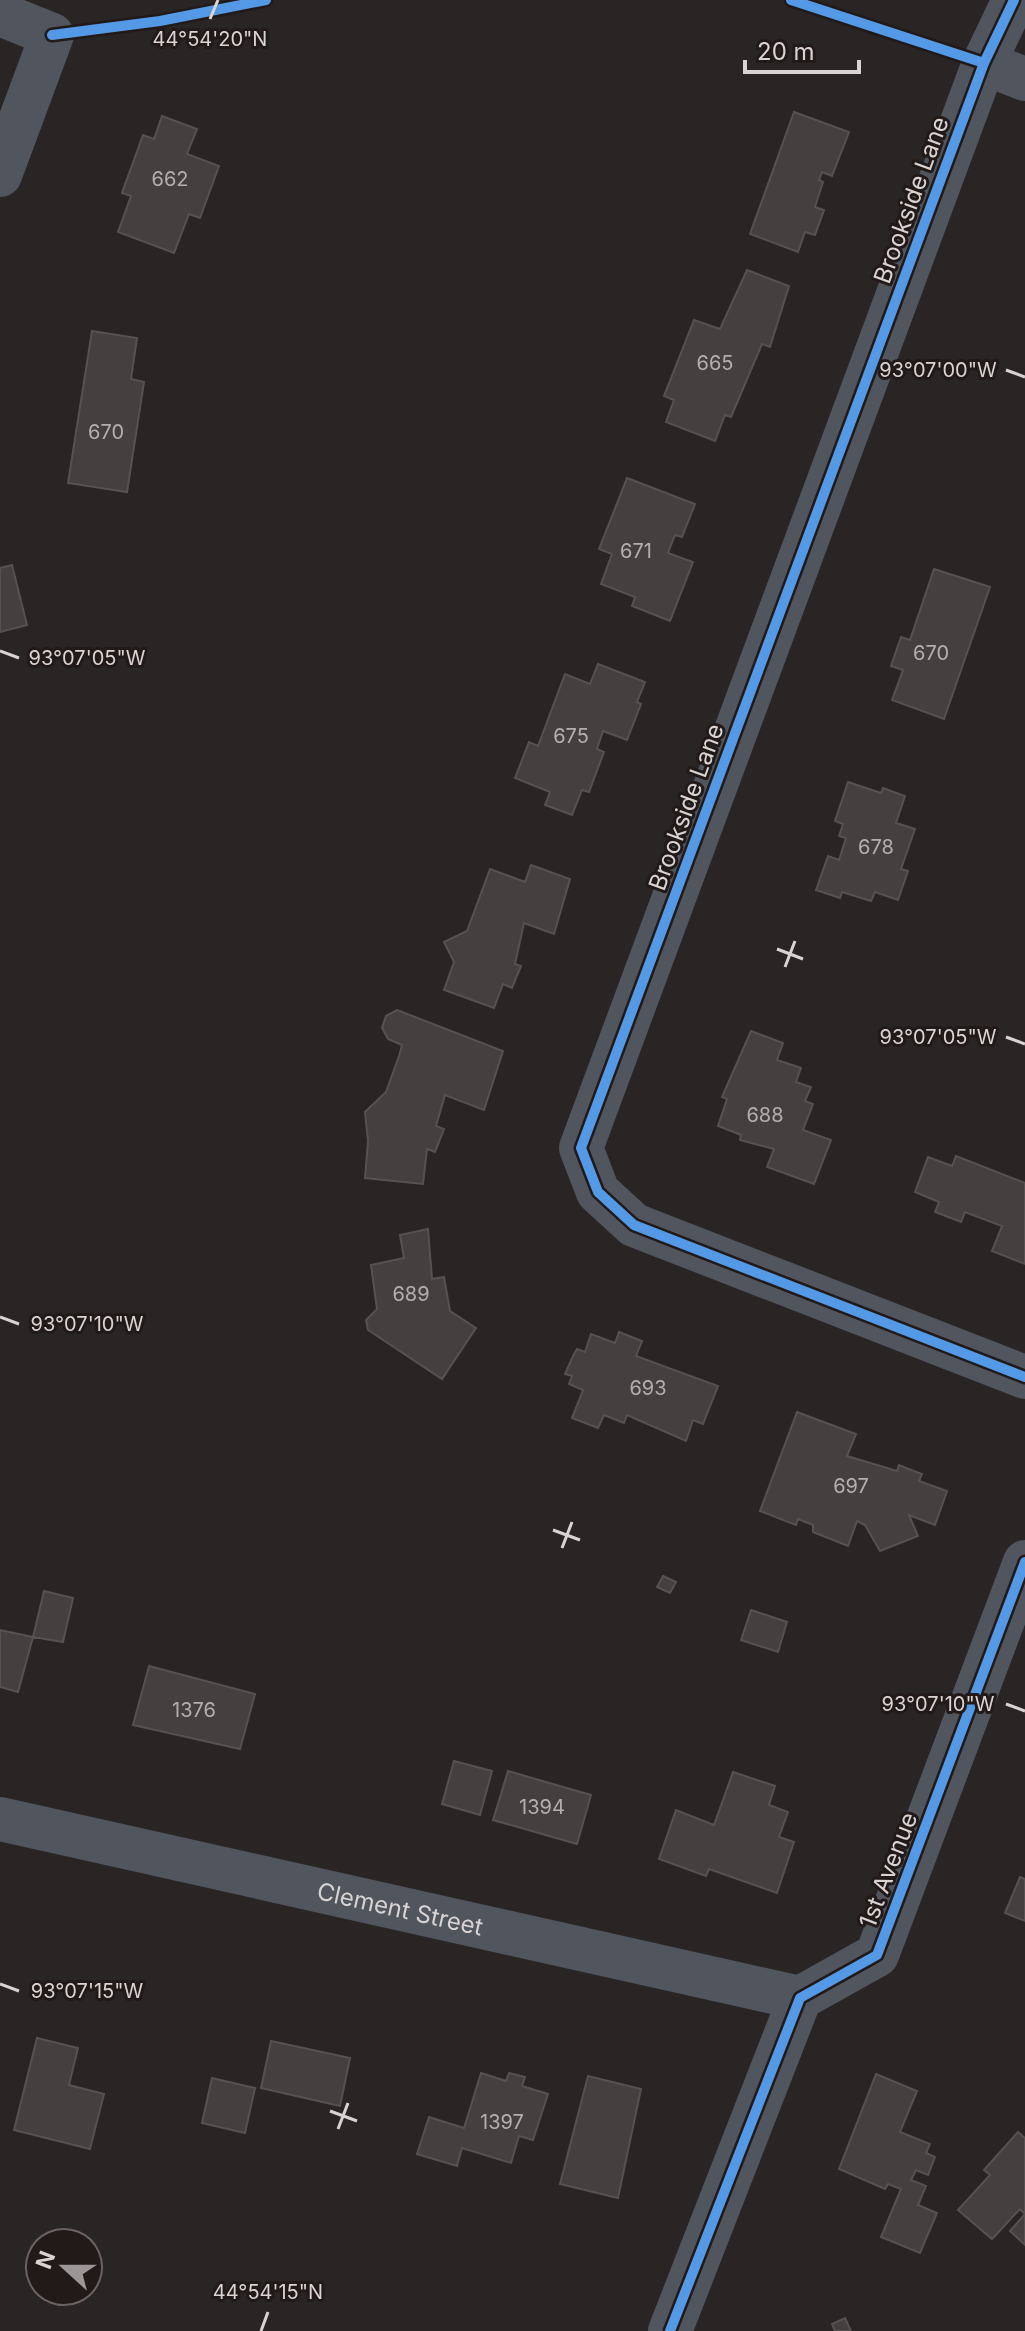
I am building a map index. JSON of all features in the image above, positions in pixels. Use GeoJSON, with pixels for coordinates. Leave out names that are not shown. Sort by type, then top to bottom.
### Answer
{"type":"FeatureCollection","features":[{"type":"Feature","properties":{"kind":"street","name":"Brookside Lane"},"geometry":{"type":"LineString","coordinates":[[1014,0],[984,63],[581,1148],[598,1192],[634,1225],[1025,1377]]}},
{"type":"Feature","properties":{"kind":"street"},"geometry":{"type":"LineString","coordinates":[[0,14],[52,35],[0,175]]}},
{"type":"Feature","properties":{"kind":"street"},"geometry":{"type":"LineString","coordinates":[[984,63],[1025,79]]}},
{"type":"Feature","properties":{"kind":"street","name":"1st Avenue"},"geometry":{"type":"LineString","coordinates":[[800,1998],[877,1955],[1025,1562]]}},
{"type":"Feature","properties":{"kind":"street","name":"Clement Street"},"geometry":{"type":"LineString","coordinates":[[0,1819],[800,1998]]}},
{"type":"Feature","properties":{"kind":"street"},"geometry":{"type":"LineString","coordinates":[[670,2331],[800,1998]]}},
{"type":"Feature","properties":{"kind":"building"},"geometry":{"type":"Polygon","coordinates":[[[794,112],[849,132],[832,176],[822,172],[819,180],[823,182],[815,207],[824,210],[815,235],[805,232],[798,252],[750,234],[794,112]]]}},
{"type":"Feature","properties":{"kind":"building"},"geometry":{"type":"Polygon","coordinates":[[[162,116],[197,129],[187,154],[219,166],[200,218],[189,214],[174,253],[118,232],[131,196],[122,193],[143,135],[154,139],[162,116]]]}},
{"type":"Feature","properties":{"kind":"building"},"geometry":{"type":"Polygon","coordinates":[[[747,270],[789,286],[770,347],[762,344],[731,417],[725,415],[715,441],[666,422],[674,400],[664,396],[694,320],[720,329],[747,270]]]}},
{"type":"Feature","properties":{"kind":"building"},"geometry":{"type":"Polygon","coordinates":[[[92,331],[137,338],[131,379],[144,382],[127,492],[68,483],[92,331]]]}},
{"type":"Feature","properties":{"kind":"building"},"geometry":{"type":"Polygon","coordinates":[[[627,478],[695,504],[682,537],[675,535],[668,553],[693,562],[670,621],[632,606],[635,597],[601,584],[612,554],[599,549],[627,478]]]}},
{"type":"Feature","properties":{"kind":"building"},"geometry":{"type":"Polygon","coordinates":[[[12,565],[27,625],[0,632],[0,568],[12,565]]]}},
{"type":"Feature","properties":{"kind":"building"},"geometry":{"type":"Polygon","coordinates":[[[934,569],[990,587],[944,719],[892,700],[903,670],[891,666],[901,637],[910,640],[934,569]]]}},
{"type":"Feature","properties":{"kind":"building"},"geometry":{"type":"Polygon","coordinates":[[[598,664],[645,682],[637,702],[641,704],[627,740],[603,731],[597,749],[604,752],[589,792],[582,790],[572,815],[545,805],[550,792],[515,778],[529,742],[538,746],[565,674],[590,684],[598,664]]]}},
{"type":"Feature","properties":{"kind":"building"},"geometry":{"type":"Polygon","coordinates":[[[848,782],[881,793],[883,788],[905,796],[896,823],[915,829],[901,869],[908,871],[898,900],[875,892],[871,901],[842,892],[840,898],[816,890],[828,856],[839,860],[846,838],[839,836],[843,824],[835,821],[848,782]]]}},
{"type":"Feature","properties":{"kind":"building"},"geometry":{"type":"Polygon","coordinates":[[[531,865],[570,879],[554,934],[524,923],[515,964],[521,966],[512,988],[503,984],[494,1008],[444,990],[454,962],[444,942],[467,931],[490,869],[525,882],[531,865]]]}},
{"type":"Feature","properties":{"kind":"building"},"geometry":{"type":"Polygon","coordinates":[[[397,1010],[503,1051],[484,1110],[445,1095],[436,1126],[444,1129],[435,1152],[427,1149],[423,1184],[365,1178],[368,1141],[365,1112],[386,1092],[399,1056],[402,1045],[388,1039],[382,1028],[386,1016],[397,1010]]]}},
{"type":"Feature","properties":{"kind":"building"},"geometry":{"type":"Polygon","coordinates":[[[751,1031],[783,1043],[777,1060],[801,1068],[796,1082],[811,1087],[805,1101],[813,1104],[803,1130],[831,1140],[814,1184],[767,1167],[774,1149],[740,1140],[741,1135],[718,1126],[727,1099],[722,1097],[751,1031]]]}},
{"type":"Feature","properties":{"kind":"building"},"geometry":{"type":"Polygon","coordinates":[[[956,1156],[1025,1183],[1025,1264],[992,1251],[1002,1226],[965,1212],[961,1222],[935,1212],[939,1202],[915,1192],[928,1157],[952,1166],[956,1156]]]}},
{"type":"Feature","properties":{"kind":"building"},"geometry":{"type":"Polygon","coordinates":[[[428,1229],[432,1279],[444,1277],[450,1311],[476,1328],[442,1379],[368,1330],[366,1320],[377,1309],[371,1265],[404,1258],[400,1235],[428,1229]]]}},
{"type":"Feature","properties":{"kind":"building"},"geometry":{"type":"Polygon","coordinates":[[[619,1332],[642,1341],[636,1356],[718,1386],[703,1424],[693,1420],[686,1441],[627,1415],[624,1423],[604,1415],[598,1428],[572,1418],[583,1390],[569,1384],[572,1376],[565,1374],[573,1356],[577,1349],[585,1352],[591,1334],[615,1343],[619,1332]]]}},
{"type":"Feature","properties":{"kind":"building"},"geometry":{"type":"Polygon","coordinates":[[[797,1412],[856,1434],[847,1456],[897,1471],[899,1465],[922,1474],[919,1481],[947,1491],[935,1525],[909,1515],[918,1536],[880,1551],[865,1525],[857,1521],[848,1546],[813,1532],[813,1525],[798,1519],[796,1525],[760,1511],[797,1412]]]}},
{"type":"Feature","properties":{"kind":"building"},"geometry":{"type":"Polygon","coordinates":[[[663,1576],[676,1582],[670,1593],[657,1587],[663,1576]]]}},
{"type":"Feature","properties":{"kind":"building"},"geometry":{"type":"Polygon","coordinates":[[[44,1591],[73,1598],[63,1642],[33,1637],[44,1591]]]}},
{"type":"Feature","properties":{"kind":"building"},"geometry":{"type":"Polygon","coordinates":[[[751,1610],[787,1622],[778,1652],[741,1640],[751,1610]]]}},
{"type":"Feature","properties":{"kind":"building"},"geometry":{"type":"Polygon","coordinates":[[[0,1630],[33,1637],[18,1692],[0,1687],[0,1630]]]}},
{"type":"Feature","properties":{"kind":"building"},"geometry":{"type":"Polygon","coordinates":[[[149,1666],[255,1694],[240,1749],[133,1725],[149,1666]]]}},
{"type":"Feature","properties":{"kind":"building"},"geometry":{"type":"Polygon","coordinates":[[[454,1761],[492,1771],[480,1815],[442,1804],[454,1761]]]}},
{"type":"Feature","properties":{"kind":"building"},"geometry":{"type":"Polygon","coordinates":[[[508,1771],[591,1795],[577,1844],[493,1820],[508,1771]]]}},
{"type":"Feature","properties":{"kind":"building"},"geometry":{"type":"Polygon","coordinates":[[[733,1772],[775,1786],[769,1805],[788,1812],[779,1837],[794,1842],[777,1893],[709,1869],[706,1876],[659,1859],[676,1810],[714,1825],[733,1772]]]}},
{"type":"Feature","properties":{"kind":"building"},"geometry":{"type":"Polygon","coordinates":[[[1020,1877],[1025,1879],[1025,1921],[1005,1913],[1020,1877]]]}},
{"type":"Feature","properties":{"kind":"building"},"geometry":{"type":"Polygon","coordinates":[[[37,2038],[78,2048],[69,2085],[104,2094],[90,2149],[14,2130],[37,2038]]]}},
{"type":"Feature","properties":{"kind":"building"},"geometry":{"type":"Polygon","coordinates":[[[271,2041],[350,2058],[340,2106],[261,2088],[271,2041]]]}},
{"type":"Feature","properties":{"kind":"building"},"geometry":{"type":"Polygon","coordinates":[[[481,2073],[506,2081],[509,2073],[525,2077],[522,2086],[548,2094],[533,2140],[519,2136],[511,2163],[462,2148],[457,2166],[417,2154],[429,2117],[464,2128],[481,2073]]]}},
{"type":"Feature","properties":{"kind":"building"},"geometry":{"type":"Polygon","coordinates":[[[876,2074],[917,2091],[900,2132],[930,2144],[926,2153],[935,2157],[928,2175],[916,2170],[911,2180],[926,2186],[918,2205],[937,2213],[920,2253],[881,2237],[901,2189],[888,2184],[885,2189],[839,2169],[876,2074]]]}},
{"type":"Feature","properties":{"kind":"building"},"geometry":{"type":"Polygon","coordinates":[[[588,2076],[641,2089],[618,2198],[560,2184],[588,2076]]]}},
{"type":"Feature","properties":{"kind":"building"},"geometry":{"type":"Polygon","coordinates":[[[212,2078],[255,2088],[245,2133],[202,2123],[212,2078]]]}},
{"type":"Feature","properties":{"kind":"building"},"geometry":{"type":"Polygon","coordinates":[[[1018,2132],[1025,2138],[1025,2214],[1020,2209],[992,2239],[958,2210],[990,2175],[984,2170],[1018,2132]]]}},
{"type":"Feature","properties":{"kind":"building"},"geometry":{"type":"Polygon","coordinates":[[[1025,2214],[1025,2245],[1010,2231],[1025,2214]]]}},
{"type":"Feature","properties":{"kind":"building"},"geometry":{"type":"Polygon","coordinates":[[[845,2318],[851,2331],[835,2331],[832,2324],[845,2318]]]}},
{"type":"Feature","properties":{"kind":"cycle path"},"geometry":{"type":"LineString","coordinates":[[52,35],[160,21],[266,0]]}},
{"type":"Feature","properties":{"kind":"cycle path"},"geometry":{"type":"LineString","coordinates":[[791,0],[984,63]]}},
{"type":"Feature","properties":{"kind":"cycle path"},"geometry":{"type":"LineString","coordinates":[[1014,0],[984,63],[581,1148],[598,1192],[634,1225],[1025,1377]]}},
{"type":"Feature","properties":{"kind":"cycle path"},"geometry":{"type":"LineString","coordinates":[[670,2331],[800,1998],[877,1955],[1025,1562]]}}]}
